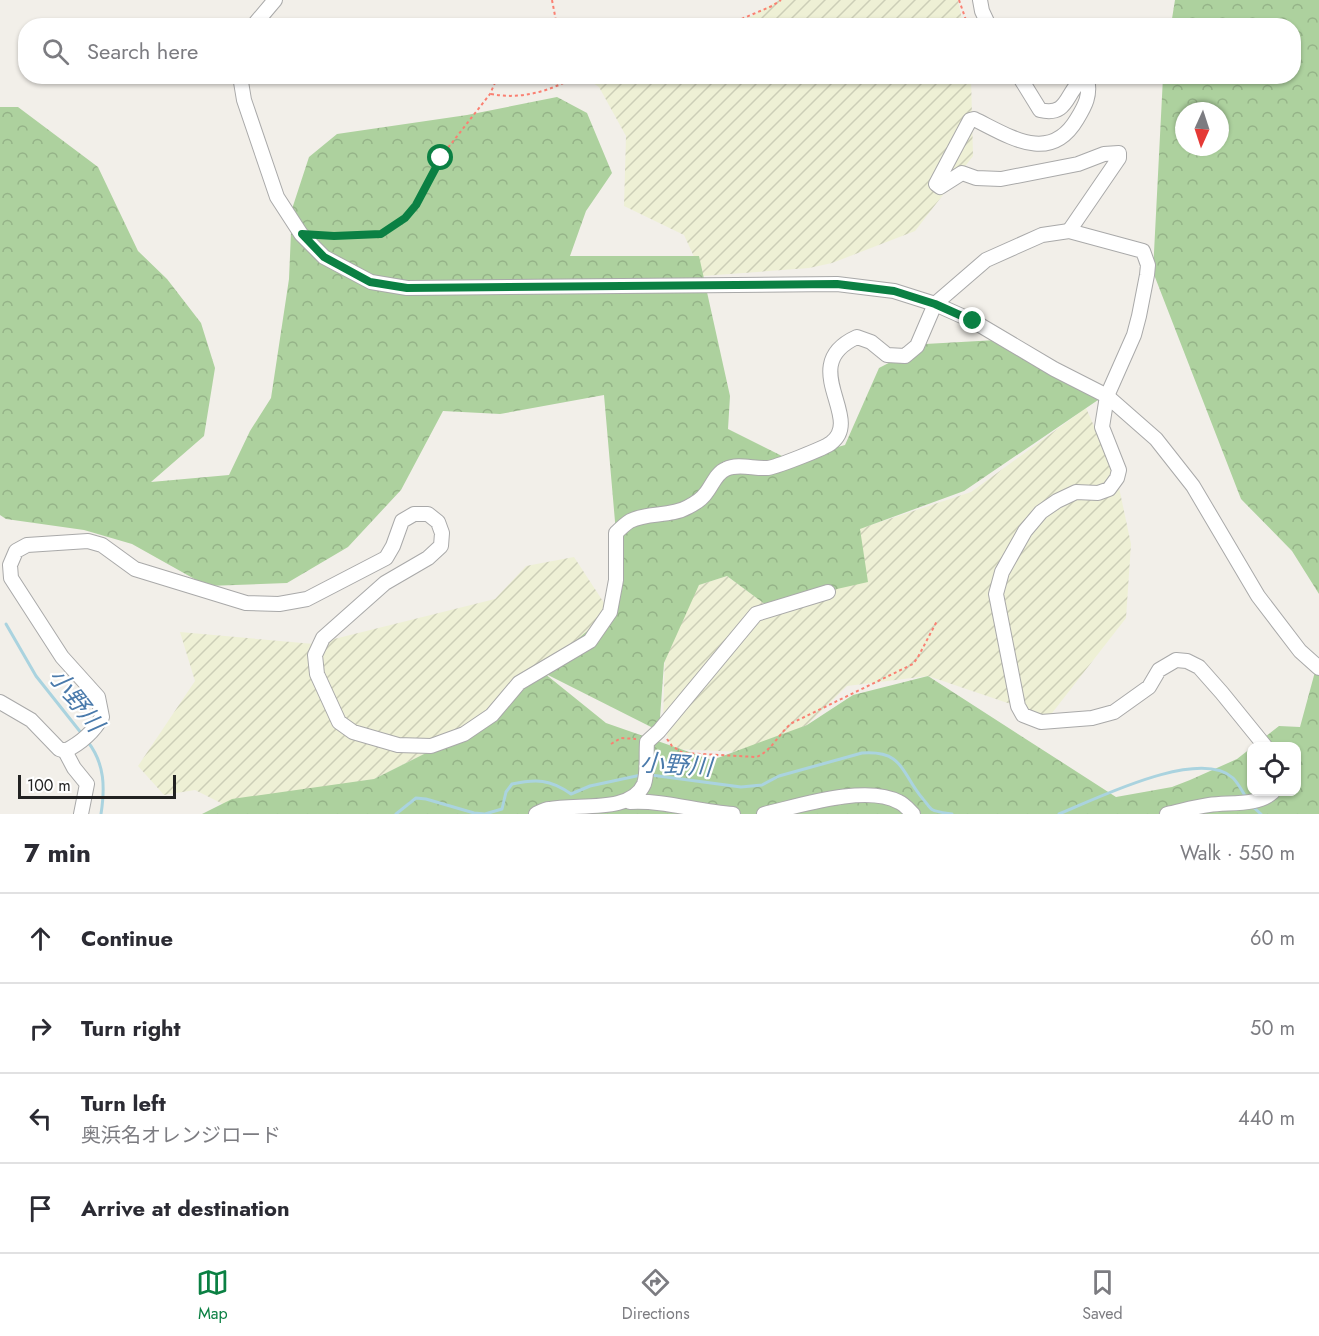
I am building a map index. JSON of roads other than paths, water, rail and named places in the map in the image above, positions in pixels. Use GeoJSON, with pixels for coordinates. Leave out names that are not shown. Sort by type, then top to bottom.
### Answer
{"type":"FeatureCollection","features":[{"type":"Feature","properties":{"kind":"street"},"geometry":{"type":"LineString","coordinates":[[260,18],[275,0]]}},
{"type":"Feature","properties":{"kind":"street"},"geometry":{"type":"LineString","coordinates":[[980,0],[985,18]]}},
{"type":"Feature","properties":{"kind":"street"},"geometry":{"type":"LineString","coordinates":[[241,84],[244,100],[277,197],[302,234],[324,257],[370,282],[407,288],[837,284],[894,291],[935,304],[973,321],[1054,369],[1107,396],[1156,439],[1193,486],[1258,596],[1300,651],[1319,668]]}},
{"type":"Feature","properties":{"kind":"street"},"geometry":{"type":"LineString","coordinates":[[1024,84],[1040,110],[1052,112],[1063,106],[1078,84]]}},
{"type":"Feature","properties":{"kind":"street"},"geometry":{"type":"LineString","coordinates":[[1069,231],[1119,158],[1119,153],[1104,154],[1078,164],[1001,179],[976,178],[962,173],[940,187],[936,184],[970,120],[974,119],[1010,138],[1028,144],[1045,144],[1061,137],[1074,124],[1087,102],[1089,84]]}},
{"type":"Feature","properties":{"kind":"street"},"geometry":{"type":"LineString","coordinates":[[0,702],[31,720],[59,749],[71,748],[94,730],[102,717],[98,697],[62,657],[11,578],[10,565],[16,551],[27,545],[88,541],[102,545],[135,569],[246,603],[279,604],[307,599],[386,558],[402,521],[414,514],[428,514],[438,522],[441,546],[428,558],[385,583],[323,638],[315,655],[317,674],[339,722],[353,732],[398,745],[431,746],[464,735],[492,716],[519,683],[590,641],[610,612],[616,580],[616,533],[631,521],[686,509],[704,495],[726,468],[740,466],[769,468],[831,444],[839,434],[842,422],[831,382],[830,365],[835,352],[845,343],[858,337],[871,342],[887,355],[905,356],[917,346],[935,304],[986,260],[1042,235],[1069,231],[1143,251],[1148,265],[1147,275],[1134,335],[1107,396],[1102,427],[1119,470],[1117,478],[1109,489],[1098,493],[1076,492],[1041,512],[1025,531],[1002,572],[996,594],[1018,706],[1023,715],[1041,722],[1092,718],[1114,712],[1149,687],[1158,670],[1176,660],[1187,661],[1199,667],[1261,742]]}},
{"type":"Feature","properties":{"kind":"street"},"geometry":{"type":"LineString","coordinates":[[630,802],[640,793],[646,776],[647,742],[659,731],[756,614],[828,592]]}},
{"type":"Feature","properties":{"kind":"street"},"geometry":{"type":"LineString","coordinates":[[71,748],[74,768],[87,784],[81,814]]}},
{"type":"Feature","properties":{"kind":"street"},"geometry":{"type":"LineString","coordinates":[[764,814],[850,795],[871,795],[898,801],[913,814]]}},
{"type":"Feature","properties":{"kind":"street"},"geometry":{"type":"LineString","coordinates":[[1167,814],[1209,805],[1253,801],[1266,796]]}},
{"type":"Feature","properties":{"kind":"street"},"geometry":{"type":"LineString","coordinates":[[536,814],[548,809],[613,806],[630,802],[665,802],[715,813],[733,814]]}},
{"type":"Feature","properties":{"kind":"waterway","name":"小野川"},"geometry":{"type":"LineString","coordinates":[[6,624],[36,676],[82,734]]}},
{"type":"Feature","properties":{"kind":"waterway","name":"小野川"},"geometry":{"type":"LineString","coordinates":[[88,742],[101,768],[103,795],[101,814]]}},
{"type":"Feature","properties":{"kind":"waterway","name":"小野川"},"geometry":{"type":"LineString","coordinates":[[651,775],[741,787],[762,785],[779,776],[862,753],[876,753],[887,755],[894,760],[932,809],[952,814]]}},
{"type":"Feature","properties":{"kind":"waterway","name":"小野川"},"geometry":{"type":"LineString","coordinates":[[1059,814],[1147,779],[1197,768],[1217,770],[1233,778],[1246,797]]}},
{"type":"Feature","properties":{"kind":"waterway","name":"小野川"},"geometry":{"type":"LineString","coordinates":[[396,814],[416,798],[485,814],[502,809],[506,792],[512,784],[528,781],[549,783],[571,794],[590,786],[641,775]]}},
{"type":"Feature","properties":{"kind":"waterway","name":"小野川"},"geometry":{"type":"LineString","coordinates":[[1251,805],[1261,814]]}}]}
